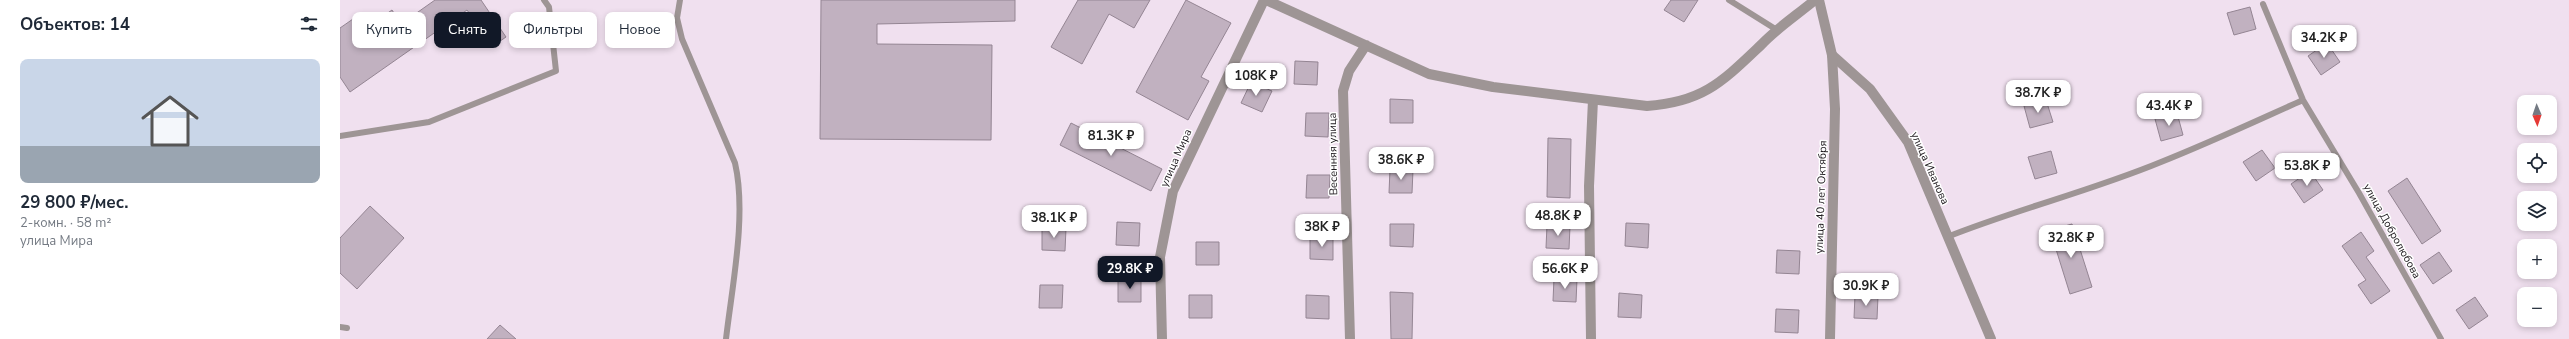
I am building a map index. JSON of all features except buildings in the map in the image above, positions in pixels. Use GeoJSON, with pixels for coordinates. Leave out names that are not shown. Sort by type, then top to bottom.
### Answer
{"type":"FeatureCollection","features":[{"type":"Feature","properties":{"kind":"street"},"geometry":{"type":"LineString","coordinates":[[1265,0],[1430,74],[1493,87],[1647,106],[1669,105],[1695,97],[1721,82],[1738,68],[1777,30],[1815,0]]}},
{"type":"Feature","properties":{"kind":"street","name":"улица Мира"},"geometry":{"type":"LineString","coordinates":[[1162,339],[1160,257],[1173,191],[1265,0]]}},
{"type":"Feature","properties":{"kind":"street"},"geometry":{"type":"LineString","coordinates":[[1819,0],[1832,55]]}},
{"type":"Feature","properties":{"kind":"street","name":"Весенняя улица"},"geometry":{"type":"LineString","coordinates":[[1350,339],[1343,91],[1349,72],[1366,45]]}},
{"type":"Feature","properties":{"kind":"street","name":"улица Иванова"},"geometry":{"type":"LineString","coordinates":[[1832,55],[1870,89],[1908,142],[1991,339]]}},
{"type":"Feature","properties":{"kind":"street","name":"улица 40 лет Октября"},"geometry":{"type":"LineString","coordinates":[[1830,339],[1835,109],[1832,55]]}},
{"type":"Feature","properties":{"kind":"street"},"geometry":{"type":"LineString","coordinates":[[1591,339],[1589,186],[1593,100]]}},
{"type":"Feature","properties":{"kind":"lane"},"geometry":{"type":"LineString","coordinates":[[340,136],[429,122],[556,71],[549,7],[544,0]]}},
{"type":"Feature","properties":{"kind":"lane"},"geometry":{"type":"LineString","coordinates":[[680,0],[677,18],[682,39],[735,163],[739,181],[739,216],[726,339]]}},
{"type":"Feature","properties":{"kind":"lane"},"geometry":{"type":"LineString","coordinates":[[1729,0],[1777,30]]}},
{"type":"Feature","properties":{"kind":"lane","name":"улица Добролюбова"},"geometry":{"type":"LineString","coordinates":[[2263,4],[2303,100],[2359,193],[2441,339]]}},
{"type":"Feature","properties":{"kind":"lane"},"geometry":{"type":"LineString","coordinates":[[1947,237],[1991,219],[2037,207],[2161,162],[2303,100]]}}]}
